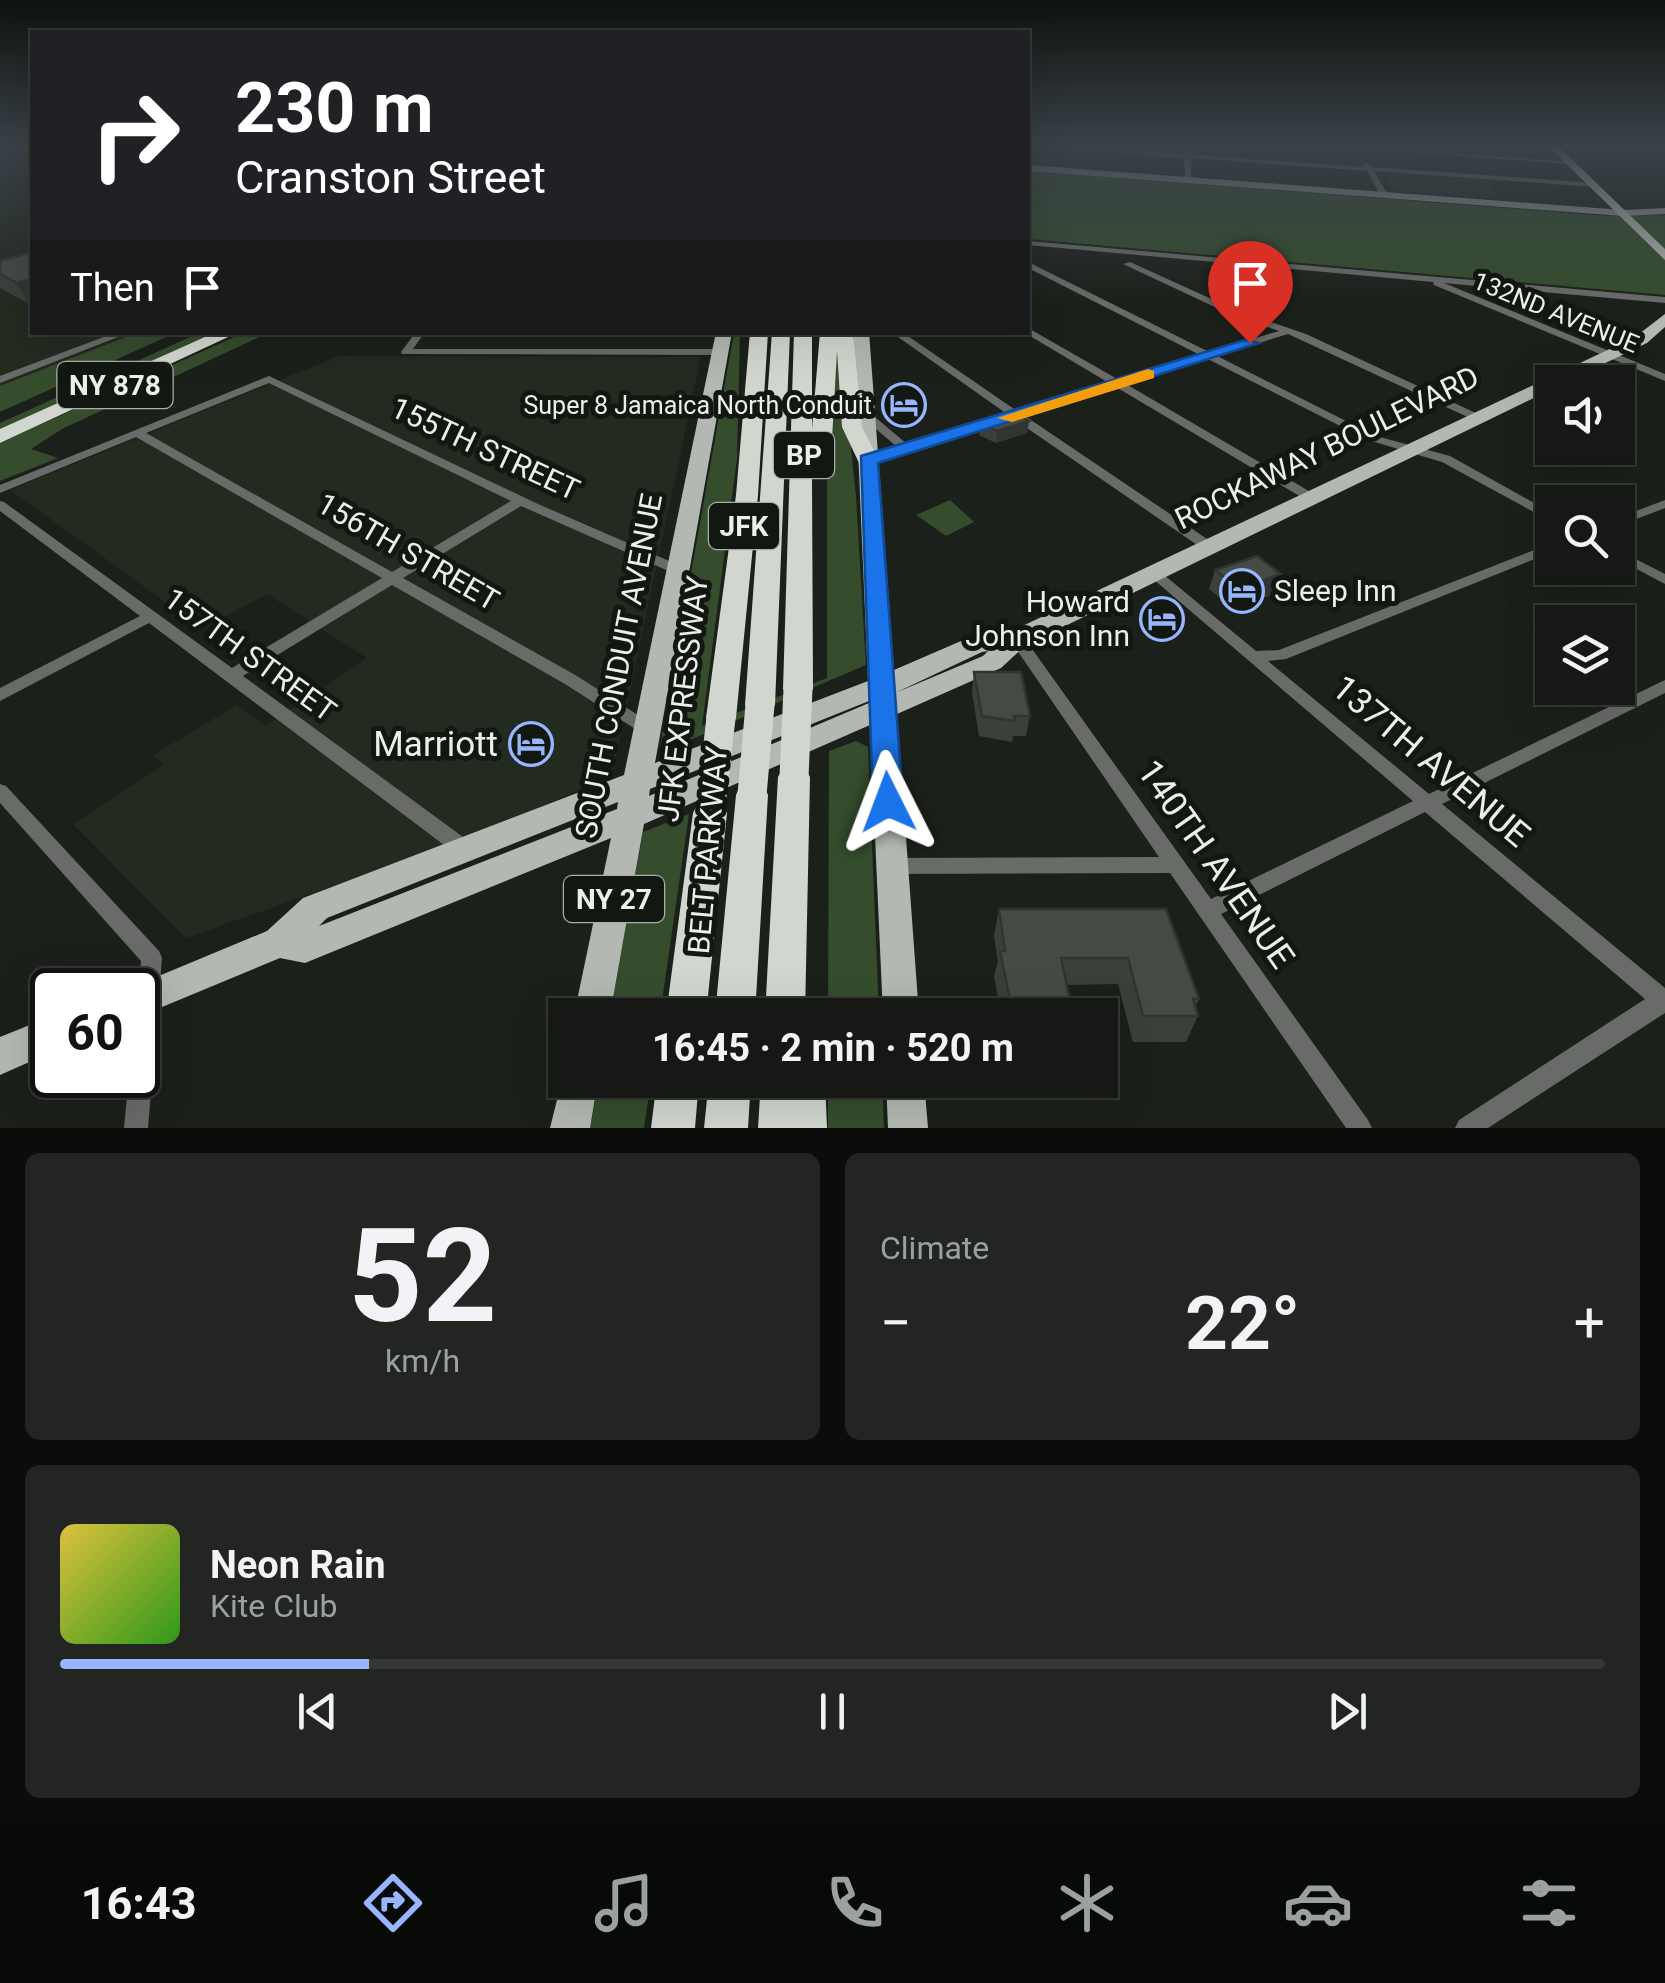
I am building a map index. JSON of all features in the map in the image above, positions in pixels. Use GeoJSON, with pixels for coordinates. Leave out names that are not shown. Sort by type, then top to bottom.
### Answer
{"type":"FeatureCollection","features":[{"type":"Feature","properties":{"kind":"highway","name":"NY 878"},"geometry":{"type":"LineString","coordinates":[[0,418],[183,335]]}},
{"type":"Feature","properties":{"kind":"highway","name":"NY 878"},"geometry":{"type":"LineString","coordinates":[[0,437],[224,335]]}},
{"type":"Feature","properties":{"kind":"highway"},"geometry":{"type":"LineString","coordinates":[[746,335],[751,456]]}},
{"type":"Feature","properties":{"kind":"highway","name":"JFK EXPRESSWAY"},"geometry":{"type":"LineString","coordinates":[[688,998],[751,456],[759,335]]}},
{"type":"Feature","properties":{"kind":"highway","name":"BELT PARKWAY"},"geometry":{"type":"LineString","coordinates":[[736,998],[760,704],[781,335]]}},
{"type":"Feature","properties":{"kind":"highway","name":"BP"},"geometry":{"type":"LineString","coordinates":[[786,998],[802,577],[803,335]]}},
{"type":"Feature","properties":{"kind":"highway"},"geometry":{"type":"LineString","coordinates":[[802,577],[820,468],[830,335]]}},
{"type":"Feature","properties":{"kind":"highway"},"geometry":{"type":"LineString","coordinates":[[844,335],[852,427],[868,460]]}},
{"type":"Feature","properties":{"kind":"highway"},"geometry":{"type":"LineString","coordinates":[[790,876],[799,998]]}},
{"type":"Feature","properties":{"kind":"highway"},"geometry":{"type":"LineString","coordinates":[[673,1128],[676,1098]]}},
{"type":"Feature","properties":{"kind":"highway"},"geometry":{"type":"LineString","coordinates":[[726,1128],[728,1098]]}},
{"type":"Feature","properties":{"kind":"highway"},"geometry":{"type":"LineString","coordinates":[[780,1128],[781,1098]]}},
{"type":"Feature","properties":{"kind":"highway"},"geometry":{"type":"LineString","coordinates":[[804,1098],[804,1128]]}},
{"type":"Feature","properties":{"kind":"main road"},"geometry":{"type":"LineString","coordinates":[[1446,199],[1623,212],[1665,211]]}},
{"type":"Feature","properties":{"kind":"main road"},"geometry":{"type":"LineString","coordinates":[[1609,199],[1665,256]]}},
{"type":"Feature","properties":{"kind":"main road","name":"ROCKAWAY BOULEVARD"},"geometry":{"type":"LineString","coordinates":[[160,991],[280,942],[315,908],[636,783],[992,662],[1017,639],[1642,340],[1665,320]]}},
{"type":"Feature","properties":{"kind":"main road","name":"SOUTH CONDUIT AVENUE"},"geometry":{"type":"LineString","coordinates":[[595,998],[723,335]]}},
{"type":"Feature","properties":{"kind":"main road"},"geometry":{"type":"LineString","coordinates":[[861,335],[900,998]]}},
{"type":"Feature","properties":{"kind":"main road","name":"ROCKAWAY BOULEVARD"},"geometry":{"type":"LineString","coordinates":[[280,942],[305,947],[630,817],[882,697]]}},
{"type":"Feature","properties":{"kind":"main road"},"geometry":{"type":"LineString","coordinates":[[0,1056],[30,1043]]}},
{"type":"Feature","properties":{"kind":"main road"},"geometry":{"type":"LineString","coordinates":[[570,1128],[576,1098]]}},
{"type":"Feature","properties":{"kind":"main road"},"geometry":{"type":"LineString","coordinates":[[906,1098],[908,1128]]}},
{"type":"Feature","properties":{"kind":"street"},"geometry":{"type":"LineString","coordinates":[[1030,243],[1665,300]]}},
{"type":"Feature","properties":{"kind":"street"},"geometry":{"type":"LineString","coordinates":[[1127,264],[1235,313],[1288,331],[1476,417]]}},
{"type":"Feature","properties":{"kind":"street"},"geometry":{"type":"LineString","coordinates":[[1030,266],[1372,438],[1446,459],[1535,509]]}},
{"type":"Feature","properties":{"kind":"street","name":"132ND AVENUE"},"geometry":{"type":"LineString","coordinates":[[1432,280],[1665,378]]}},
{"type":"Feature","properties":{"kind":"street"},"geometry":{"type":"LineString","coordinates":[[868,460],[1288,331]]}},
{"type":"Feature","properties":{"kind":"street"},"geometry":{"type":"LineString","coordinates":[[1030,332],[1310,496]]}},
{"type":"Feature","properties":{"kind":"street"},"geometry":{"type":"LineString","coordinates":[[0,372],[99,335]]}},
{"type":"Feature","properties":{"kind":"street"},"geometry":{"type":"LineString","coordinates":[[0,380],[119,335]]}},
{"type":"Feature","properties":{"kind":"street"},"geometry":{"type":"LineString","coordinates":[[419,335],[406,352],[720,352]]}},
{"type":"Feature","properties":{"kind":"street"},"geometry":{"type":"LineString","coordinates":[[899,335],[1208,546]]}},
{"type":"Feature","properties":{"kind":"street","name":"155TH STREET"},"geometry":{"type":"LineString","coordinates":[[137,434],[269,380],[520,501],[678,570]]}},
{"type":"Feature","properties":{"kind":"street"},"geometry":{"type":"LineString","coordinates":[[865,414],[906,449]]}},
{"type":"Feature","properties":{"kind":"street"},"geometry":{"type":"LineString","coordinates":[[0,489],[137,434]]}},
{"type":"Feature","properties":{"kind":"street","name":"156TH STREET"},"geometry":{"type":"LineString","coordinates":[[137,434],[394,578],[646,728]]}},
{"type":"Feature","properties":{"kind":"street"},"geometry":{"type":"LineString","coordinates":[[231,676],[520,501]]}},
{"type":"Feature","properties":{"kind":"street","name":"157TH STREET"},"geometry":{"type":"LineString","coordinates":[[0,504],[467,851]]}},
{"type":"Feature","properties":{"kind":"street"},"geometry":{"type":"LineString","coordinates":[[1635,515],[1665,504]]}},
{"type":"Feature","properties":{"kind":"street"},"geometry":{"type":"LineString","coordinates":[[1257,656],[1280,655],[1535,555]]}},
{"type":"Feature","properties":{"kind":"street"},"geometry":{"type":"LineString","coordinates":[[1635,563],[1665,580]]}},
{"type":"Feature","properties":{"kind":"street","name":"137TH AVENUE"},"geometry":{"type":"LineString","coordinates":[[1153,573],[1664,1000]]}},
{"type":"Feature","properties":{"kind":"street"},"geometry":{"type":"LineString","coordinates":[[0,696],[151,616]]}},
{"type":"Feature","properties":{"kind":"street","name":"140TH AVENUE"},"geometry":{"type":"LineString","coordinates":[[1017,639],[1360,1128]]}},
{"type":"Feature","properties":{"kind":"street"},"geometry":{"type":"LineString","coordinates":[[1209,910],[1665,686]]}},
{"type":"Feature","properties":{"kind":"street"},"geometry":{"type":"LineString","coordinates":[[0,791],[152,958],[150,968]]}},
{"type":"Feature","properties":{"kind":"street"},"geometry":{"type":"LineString","coordinates":[[892,866],[1177,865]]}},
{"type":"Feature","properties":{"kind":"street"},"geometry":{"type":"LineString","coordinates":[[1466,1128],[1664,1000]]}},
{"type":"Feature","properties":{"kind":"street"},"geometry":{"type":"LineString","coordinates":[[136,1128],[137,1098]]}},
{"type":"Feature","properties":{"kind":"shaded area"},"geometry":{"type":"Polygon","coordinates":[[[0,199],[30,199],[30,335],[155,335],[0,404],[0,199]]]}},
{"type":"Feature","properties":{"kind":"shaded area"},"geometry":{"type":"Polygon","coordinates":[[[339,356],[701,357],[612,776],[468,838],[186,938],[73,824],[164,765],[153,755],[237,705],[266,726],[367,658],[267,594],[203,629],[10,490],[339,356]]]}},
{"type":"Feature","properties":{"kind":"green space"},"geometry":{"type":"Polygon","coordinates":[[[1030,199],[1383,199],[1606,216],[1665,215],[1665,295],[1030,239],[1030,199]]]}},
{"type":"Feature","properties":{"kind":"green space"},"geometry":{"type":"Polygon","coordinates":[[[131,335],[171,335],[0,412],[0,386],[131,335]]]}},
{"type":"Feature","properties":{"kind":"green space"},"geometry":{"type":"Polygon","coordinates":[[[195,335],[220,335],[0,433],[0,423],[195,335]]]}},
{"type":"Feature","properties":{"kind":"green space"},"geometry":{"type":"Polygon","coordinates":[[[239,335],[264,335],[62,429],[31,449],[58,458],[0,481],[0,443],[239,335]]]}},
{"type":"Feature","properties":{"kind":"green space"},"geometry":{"type":"Polygon","coordinates":[[[734,335],[740,335],[737,458],[702,726],[827,678],[827,458],[834,340],[840,341],[856,497],[866,665],[671,748],[660,747],[734,335]]]}},
{"type":"Feature","properties":{"kind":"green space"},"geometry":{"type":"Polygon","coordinates":[[[950,500],[974,522],[946,536],[916,515],[950,500]]]}},
{"type":"Feature","properties":{"kind":"green space"},"geometry":{"type":"Polygon","coordinates":[[[856,741],[868,747],[878,998],[828,998],[829,751],[856,741]]]}},
{"type":"Feature","properties":{"kind":"green space"},"geometry":{"type":"Polygon","coordinates":[[[689,814],[662,998],[613,998],[643,832],[689,814]]]}},
{"type":"Feature","properties":{"kind":"green space"},"geometry":{"type":"Polygon","coordinates":[[[596,1098],[648,1098],[644,1128],[590,1128],[596,1098]]]}},
{"type":"Feature","properties":{"kind":"green space"},"geometry":{"type":"Polygon","coordinates":[[[828,1098],[883,1098],[884,1128],[828,1128],[828,1098]]]}},
{"type":"Feature","properties":{"kind":"building"},"geometry":{"type":"Polygon","coordinates":[[[30,253],[30,280],[17,283],[0,274],[0,261],[30,253]]]}},
{"type":"Feature","properties":{"kind":"building"},"geometry":{"type":"Polygon","coordinates":[[[1017,413],[1029,421],[997,431],[981,424],[1017,413]]]}},
{"type":"Feature","properties":{"kind":"building"},"geometry":{"type":"Polygon","coordinates":[[[1257,556],[1281,574],[1239,589],[1215,570],[1257,556]]]}},
{"type":"Feature","properties":{"kind":"building"},"geometry":{"type":"Polygon","coordinates":[[[974,672],[1021,672],[1030,716],[1014,716],[1015,721],[982,716],[974,672]]]}},
{"type":"Feature","properties":{"kind":"building"},"geometry":{"type":"Polygon","coordinates":[[[999,909],[1166,909],[1199,999],[1193,999],[1198,1016],[1143,1016],[1128,958],[1061,958],[1069,998],[1010,998],[1000,951],[1005,951],[999,909]]]}},
{"type":"Feature","properties":{"kind":"slow traffic"},"geometry":{"type":"LineString","coordinates":[[1006,418],[1148,374]]}},
{"type":"Feature","properties":{"kind":"place","name":"Super 8 Jamaica North Conduit"},"geometry":{"type":"Point","coordinates":[904,405]}},
{"type":"Feature","properties":{"kind":"place","name":"Sleep Inn"},"geometry":{"type":"Point","coordinates":[1242,591]}},
{"type":"Feature","properties":{"kind":"place","name":"Howard Johnson Inn"},"geometry":{"type":"Point","coordinates":[1162,619]}},
{"type":"Feature","properties":{"kind":"place","name":"Marriott"},"geometry":{"type":"Point","coordinates":[531,744]}},
{"type":"Feature","properties":{"kind":"route"},"geometry":{"type":"LineString","coordinates":[[888,802],[868,460],[1250,343]]}}]}
